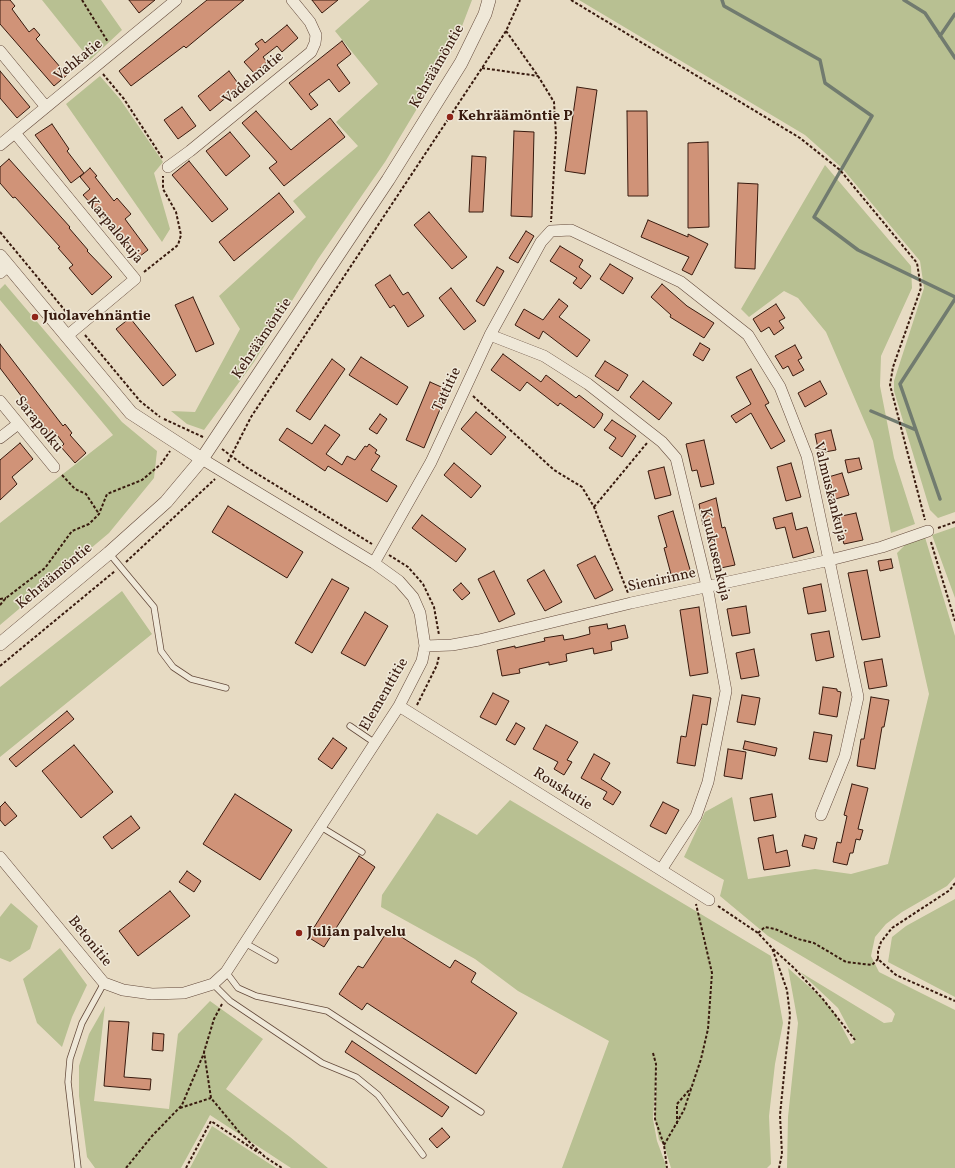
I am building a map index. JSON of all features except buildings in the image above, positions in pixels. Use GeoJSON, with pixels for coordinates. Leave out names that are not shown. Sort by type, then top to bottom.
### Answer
{"type":"FeatureCollection","features":[{"type":"Feature","properties":{"kind":"street","name":"Vehkatie"},"geometry":{"type":"LineString","coordinates":[[0,145],[176,0]]}},
{"type":"Feature","properties":{"kind":"street","name":"Vadelmatie"},"geometry":{"type":"LineString","coordinates":[[168,167],[190,151],[311,52],[316,34],[310,22],[292,0]]}},
{"type":"Feature","properties":{"kind":"street","name":"Kehräämöntie"},"geometry":{"type":"LineString","coordinates":[[0,644],[109,553],[166,502],[202,459],[392,173],[461,63],[485,14],[489,0]]}},
{"type":"Feature","properties":{"kind":"street"},"geometry":{"type":"LineString","coordinates":[[0,51],[46,107]]}},
{"type":"Feature","properties":{"kind":"street","name":"Karpalokuja"},"geometry":{"type":"LineString","coordinates":[[15,133],[135,279],[67,336]]}},
{"type":"Feature","properties":{"kind":"street","name":"Valmuskankuja"},"geometry":{"type":"LineString","coordinates":[[551,231],[571,230],[681,282],[748,335],[780,387],[807,456],[858,697],[845,756],[821,815]]}},
{"type":"Feature","properties":{"kind":"street","name":"Tattitie"},"geometry":{"type":"LineString","coordinates":[[374,563],[431,462],[490,335],[541,242],[551,231]]}},
{"type":"Feature","properties":{"kind":"street"},"geometry":{"type":"LineString","coordinates":[[3,265],[67,336],[131,413],[174,443],[202,459]]}},
{"type":"Feature","properties":{"kind":"street","name":"Kuukusenkuja"},"geometry":{"type":"LineString","coordinates":[[490,335],[544,356],[588,384],[652,436],[662,442],[676,458],[707,586],[726,691],[708,782],[696,816],[661,870]]}},
{"type":"Feature","properties":{"kind":"street","name":"Sarapolku"},"geometry":{"type":"LineString","coordinates":[[0,401],[54,467]]}},
{"type":"Feature","properties":{"kind":"street"},"geometry":{"type":"LineString","coordinates":[[0,438],[18,424]]}},
{"type":"Feature","properties":{"kind":"street","name":"Elementtitie"},"geometry":{"type":"LineString","coordinates":[[202,459],[374,563],[399,581],[413,597],[420,613],[425,646],[422,661],[399,706],[226,972]]}},
{"type":"Feature","properties":{"kind":"street","name":"Sienirinne"},"geometry":{"type":"LineString","coordinates":[[425,646],[452,645],[478,640],[631,603],[830,560],[882,547],[928,531]]}},
{"type":"Feature","properties":{"kind":"street","name":"Rouskutie"},"geometry":{"type":"LineString","coordinates":[[399,706],[709,900]]}},
{"type":"Feature","properties":{"kind":"street","name":"Betonitie"},"geometry":{"type":"LineString","coordinates":[[0,857],[104,983],[123,990],[152,994],[184,993],[213,984],[226,972]]}},
{"type":"Feature","properties":{"kind":"lane"},"geometry":{"type":"LineString","coordinates":[[109,553],[154,607],[156,629],[162,651],[173,667],[191,679],[226,688]]}},
{"type":"Feature","properties":{"kind":"lane"},"geometry":{"type":"LineString","coordinates":[[350,726],[375,743]]}},
{"type":"Feature","properties":{"kind":"lane"},"geometry":{"type":"LineString","coordinates":[[321,827],[362,852]]}},
{"type":"Feature","properties":{"kind":"lane"},"geometry":{"type":"LineString","coordinates":[[245,943],[275,960]]}},
{"type":"Feature","properties":{"kind":"lane"},"geometry":{"type":"LineString","coordinates":[[226,972],[238,988],[256,996],[327,1011],[481,1112]]}},
{"type":"Feature","properties":{"kind":"lane"},"geometry":{"type":"LineString","coordinates":[[82,1168],[78,1165],[68,1082],[70,1059],[82,1023],[104,983]]}},
{"type":"Feature","properties":{"kind":"lane"},"geometry":{"type":"LineString","coordinates":[[213,984],[226,997],[322,1063],[356,1077],[378,1095],[423,1155]]}},
{"type":"Feature","properties":{"kind":"path"},"geometry":{"type":"LineString","coordinates":[[82,0],[113,52]]}},
{"type":"Feature","properties":{"kind":"path"},"geometry":{"type":"LineString","coordinates":[[571,0],[800,138],[840,170],[917,263],[921,288],[892,367],[890,385],[928,531],[955,621]]}},
{"type":"Feature","properties":{"kind":"path"},"geometry":{"type":"LineString","coordinates":[[506,31],[538,76],[554,102],[556,135],[551,231]]}},
{"type":"Feature","properties":{"kind":"path"},"geometry":{"type":"LineString","coordinates":[[97,66],[124,99],[168,167],[163,173],[164,189],[176,212],[180,225],[181,235],[178,245],[135,279]]}},
{"type":"Feature","properties":{"kind":"path"},"geometry":{"type":"LineString","coordinates":[[482,68],[538,76]]}},
{"type":"Feature","properties":{"kind":"path"},"geometry":{"type":"LineString","coordinates":[[0,232],[140,401],[161,418],[182,429],[200,435],[232,455]]}},
{"type":"Feature","properties":{"kind":"path"},"geometry":{"type":"LineString","coordinates":[[465,389],[554,470],[582,488],[594,507],[631,603]]}},
{"type":"Feature","properties":{"kind":"path"},"geometry":{"type":"LineString","coordinates":[[594,507],[652,436]]}},
{"type":"Feature","properties":{"kind":"path"},"geometry":{"type":"LineString","coordinates":[[0,605],[6,598],[45,568],[72,531],[89,524],[99,514],[107,494],[142,480],[161,464],[174,443]]}},
{"type":"Feature","properties":{"kind":"path"},"geometry":{"type":"LineString","coordinates":[[54,467],[75,489],[86,494],[99,514]]}},
{"type":"Feature","properties":{"kind":"path"},"geometry":{"type":"LineString","coordinates":[[928,531],[955,522]]}},
{"type":"Feature","properties":{"kind":"path"},"geometry":{"type":"LineString","coordinates":[[0,599],[6,598]]}},
{"type":"Feature","properties":{"kind":"path"},"geometry":{"type":"LineString","coordinates":[[758,933],[765,927],[775,929],[798,939],[814,943],[846,962],[872,965],[878,959],[881,942],[892,928],[950,890],[955,883]]}},
{"type":"Feature","properties":{"kind":"path"},"geometry":{"type":"LineString","coordinates":[[664,1145],[684,1110],[701,1059],[708,1029],[712,972],[696,903],[698,894]]}},
{"type":"Feature","properties":{"kind":"path"},"geometry":{"type":"LineString","coordinates":[[709,900],[735,916],[758,933],[822,998],[855,1040]]}},
{"type":"Feature","properties":{"kind":"path"},"geometry":{"type":"LineString","coordinates":[[772,948],[787,990],[790,1015],[780,1115],[782,1154],[779,1168]]}},
{"type":"Feature","properties":{"kind":"path"},"geometry":{"type":"LineString","coordinates":[[878,959],[896,976],[955,1001]]}},
{"type":"Feature","properties":{"kind":"path"},"geometry":{"type":"LineString","coordinates":[[126,1168],[152,1136],[182,1105],[204,1052],[214,1019],[226,997]]}},
{"type":"Feature","properties":{"kind":"path"},"geometry":{"type":"LineString","coordinates":[[204,1052],[211,1098],[240,1133],[265,1157]]}},
{"type":"Feature","properties":{"kind":"path"},"geometry":{"type":"LineString","coordinates":[[653,1053],[656,1064],[655,1119],[664,1145],[667,1168]]}},
{"type":"Feature","properties":{"kind":"path"},"geometry":{"type":"LineString","coordinates":[[676,1124],[676,1104],[692,1087]]}},
{"type":"Feature","properties":{"kind":"path"},"geometry":{"type":"LineString","coordinates":[[179,1109],[211,1098]]}},
{"type":"Feature","properties":{"kind":"path"},"geometry":{"type":"LineString","coordinates":[[186,1168],[211,1121],[282,1168]]}},
{"type":"Feature","properties":{"kind":"green space"},"geometry":{"type":"Polygon","coordinates":[[[42,0],[101,0],[122,30],[90,60],[42,0]]]}},
{"type":"Feature","properties":{"kind":"green space"},"geometry":{"type":"Polygon","coordinates":[[[370,0],[472,0],[454,47],[385,162],[318,259],[254,362],[204,430],[187,424],[171,411],[195,412],[240,329],[219,296],[306,217],[293,201],[358,146],[336,122],[378,84],[335,31],[370,0]]]}},
{"type":"Feature","properties":{"kind":"green space"},"geometry":{"type":"Polygon","coordinates":[[[579,0],[955,0],[955,512],[938,518],[930,510],[894,391],[894,381],[924,288],[920,261],[842,168],[805,135],[579,0]]]}},
{"type":"Feature","properties":{"kind":"green space"},"geometry":{"type":"Polygon","coordinates":[[[100,76],[120,99],[163,162],[154,173],[170,229],[162,242],[66,104],[100,76]]]}},
{"type":"Feature","properties":{"kind":"green space"},"geometry":{"type":"Polygon","coordinates":[[[825,165],[911,266],[912,288],[881,356],[880,386],[894,458],[915,524],[891,533],[873,441],[826,332],[798,298],[784,291],[749,317],[741,309],[825,165]]]}},
{"type":"Feature","properties":{"kind":"green space"},"geometry":{"type":"Polygon","coordinates":[[[5,284],[122,422],[157,451],[154,478],[109,533],[0,625],[0,523],[113,435],[0,300],[0,289],[5,284]]]}},
{"type":"Feature","properties":{"kind":"green space"},"geometry":{"type":"Polygon","coordinates":[[[955,527],[955,598],[932,535],[955,527]]]}},
{"type":"Feature","properties":{"kind":"green space"},"geometry":{"type":"Polygon","coordinates":[[[924,534],[955,636],[955,877],[947,886],[902,912],[886,924],[875,937],[871,956],[879,972],[955,1010],[955,1168],[787,1168],[788,1117],[798,1023],[788,968],[822,998],[834,1012],[851,1044],[854,1043],[855,1040],[838,1008],[800,972],[884,1023],[892,1022],[895,1014],[891,1009],[768,936],[720,896],[724,880],[684,857],[705,812],[732,797],[748,879],[815,869],[851,874],[888,864],[929,694],[897,553],[909,541],[924,534]]]}},
{"type":"Feature","properties":{"kind":"green space"},"geometry":{"type":"Polygon","coordinates":[[[122,591],[152,634],[0,757],[0,687],[122,591]]]}},
{"type":"Feature","properties":{"kind":"green space"},"geometry":{"type":"Polygon","coordinates":[[[510,800],[771,956],[783,1023],[775,1064],[769,1116],[771,1164],[767,1168],[671,1168],[664,1145],[659,1140],[655,1119],[657,1062],[653,1119],[657,1141],[667,1168],[562,1168],[609,1041],[518,991],[475,959],[381,907],[382,895],[437,813],[477,835],[510,800]]]}},
{"type":"Feature","properties":{"kind":"green space"},"geometry":{"type":"Polygon","coordinates":[[[955,899],[955,997],[888,962],[892,937],[906,926],[955,899]]]}},
{"type":"Feature","properties":{"kind":"green space"},"geometry":{"type":"Polygon","coordinates":[[[11,903],[38,926],[30,949],[10,962],[0,958],[0,917],[11,903]]]}},
{"type":"Feature","properties":{"kind":"green space"},"geometry":{"type":"Polygon","coordinates":[[[60,948],[87,985],[72,1017],[62,1047],[37,1023],[23,979],[60,948]]]}},
{"type":"Feature","properties":{"kind":"green space"},"geometry":{"type":"Polygon","coordinates":[[[210,1001],[263,1039],[226,1089],[290,1137],[328,1168],[291,1168],[210,1115],[181,1168],[95,1168],[87,1157],[79,1096],[79,1066],[89,1034],[105,1006],[94,1101],[169,1109],[178,1034],[210,1001]]]}},
{"type":"Feature","properties":{"kind":"green space"},"geometry":{"type":"Polygon","coordinates":[[[212,1126],[276,1168],[190,1168],[212,1126]]]}},
{"type":"Feature","properties":{"kind":"waterway"},"geometry":{"type":"LineString","coordinates":[[722,0],[724,6],[820,60],[825,83],[872,116],[814,217],[858,250],[955,297]]}},
{"type":"Feature","properties":{"kind":"waterway"},"geometry":{"type":"LineString","coordinates":[[904,0],[925,13],[955,58]]}},
{"type":"Feature","properties":{"kind":"waterway"},"geometry":{"type":"LineString","coordinates":[[940,36],[955,14]]}},
{"type":"Feature","properties":{"kind":"waterway"},"geometry":{"type":"LineString","coordinates":[[940,499],[900,384],[955,299]]}},
{"type":"Feature","properties":{"kind":"waterway"},"geometry":{"type":"LineString","coordinates":[[871,411],[916,430]]}},
{"type":"Feature","properties":{"kind":"place","name":"Kehräämöntie P"},"geometry":{"type":"Point","coordinates":[450,117]}},
{"type":"Feature","properties":{"kind":"place","name":"Juolavehnäntie"},"geometry":{"type":"Point","coordinates":[35,317]}},
{"type":"Feature","properties":{"kind":"place","name":"Julian palvelu"},"geometry":{"type":"Point","coordinates":[299,933]}}]}
